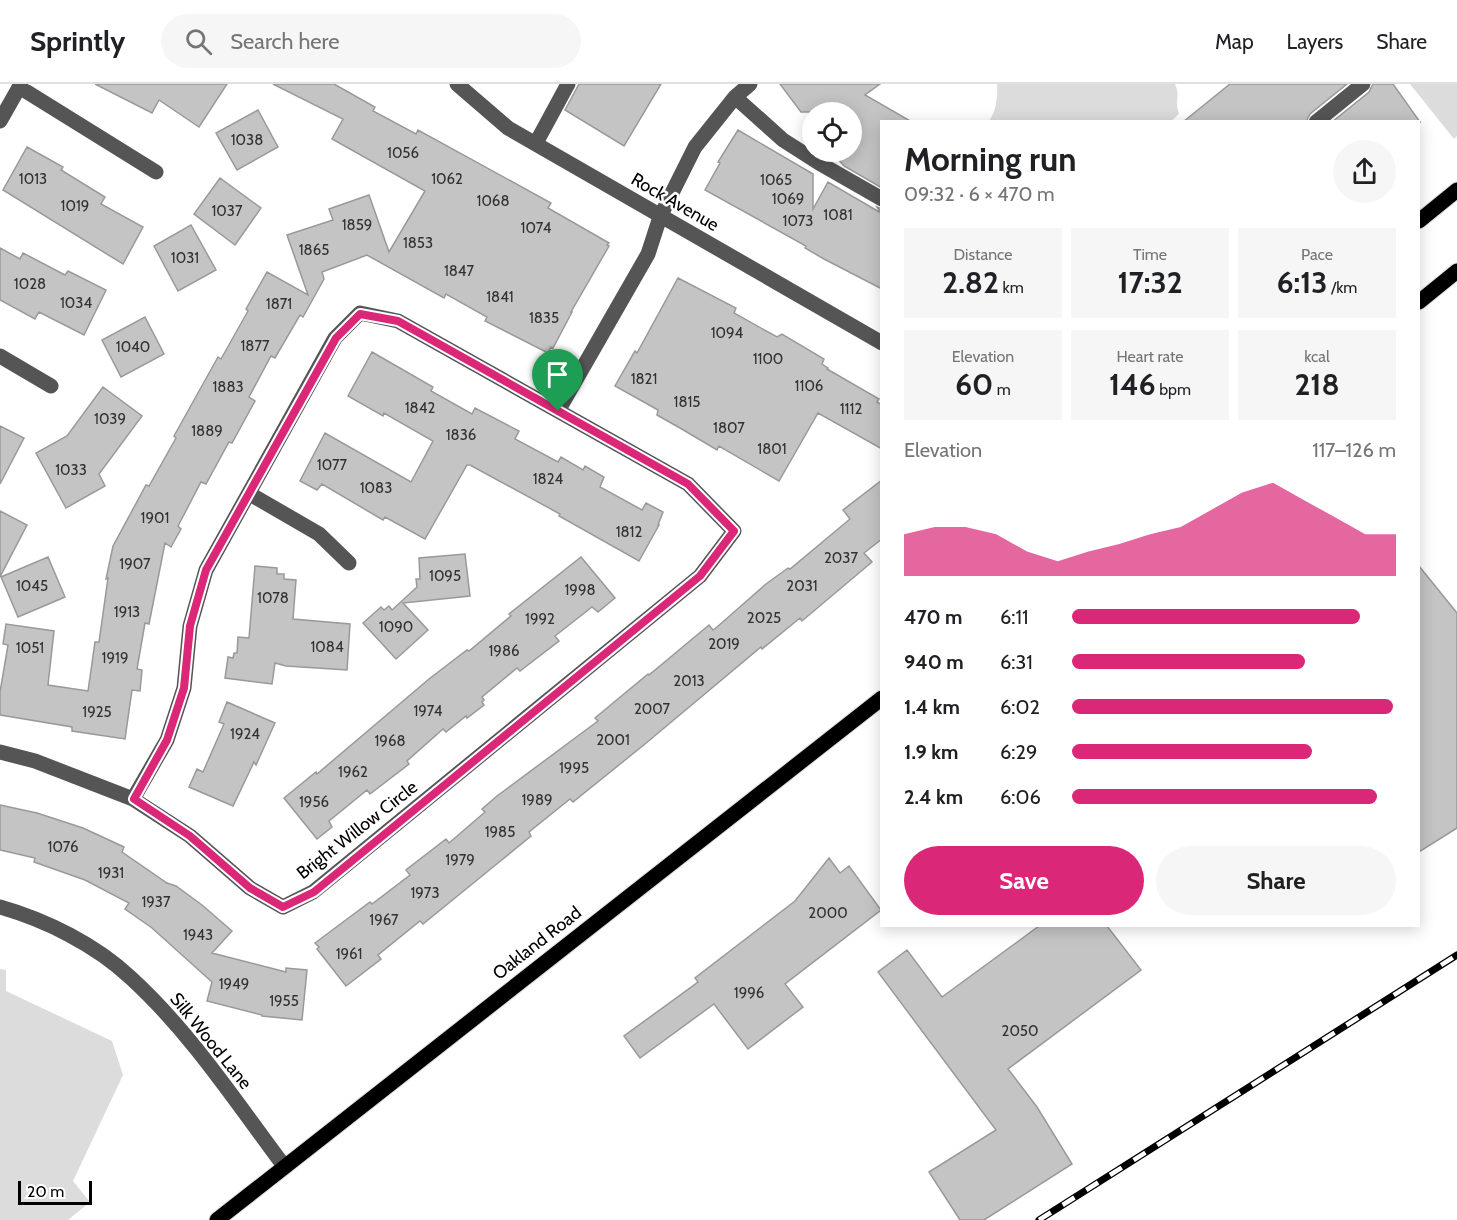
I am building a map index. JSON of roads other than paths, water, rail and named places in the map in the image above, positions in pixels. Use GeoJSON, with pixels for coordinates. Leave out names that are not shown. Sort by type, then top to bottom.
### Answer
{"type":"FeatureCollection","features":[{"type":"Feature","properties":{"kind":"main road"},"geometry":{"type":"LineString","coordinates":[[1420,220],[1457,190]]}},
{"type":"Feature","properties":{"kind":"main road"},"geometry":{"type":"LineString","coordinates":[[1420,301],[1457,272]]}},
{"type":"Feature","properties":{"kind":"main road","name":"Oakland Road"},"geometry":{"type":"LineString","coordinates":[[216,1220],[880,700]]}},
{"type":"Feature","properties":{"kind":"street","name":"Rock Avenue"},"geometry":{"type":"LineString","coordinates":[[457,84],[508,128],[880,342]]}},
{"type":"Feature","properties":{"kind":"street"},"geometry":{"type":"LineString","coordinates":[[536,143],[568,84]]}},
{"type":"Feature","properties":{"kind":"street"},"geometry":{"type":"LineString","coordinates":[[558,411],[648,254],[660,217],[695,147],[735,97],[750,84]]}},
{"type":"Feature","properties":{"kind":"street"},"geometry":{"type":"LineString","coordinates":[[1318,120],[1363,84]]}},
{"type":"Feature","properties":{"kind":"street"},"geometry":{"type":"LineString","coordinates":[[0,121],[20,86],[156,172]]}},
{"type":"Feature","properties":{"kind":"street"},"geometry":{"type":"LineString","coordinates":[[735,97],[783,140],[880,197]]}},
{"type":"Feature","properties":{"kind":"street","name":"Bright Willow Circle"},"geometry":{"type":"LineString","coordinates":[[360,314],[398,321],[688,484],[734,531],[700,576],[314,892],[283,907],[250,888],[190,836],[134,799],[167,740],[184,688],[190,626],[206,570],[250,494],[336,338],[360,314]]}},
{"type":"Feature","properties":{"kind":"street"},"geometry":{"type":"LineString","coordinates":[[0,356],[51,386]]}},
{"type":"Feature","properties":{"kind":"street"},"geometry":{"type":"LineString","coordinates":[[250,494],[319,534],[349,562]]}},
{"type":"Feature","properties":{"kind":"street"},"geometry":{"type":"LineString","coordinates":[[0,752],[34,761],[134,799]]}},
{"type":"Feature","properties":{"kind":"street","name":"Silk Wood Lane"},"geometry":{"type":"LineString","coordinates":[[0,907],[33,916],[85,944],[130,977],[184,1033],[284,1166]]}},
{"type":"Feature","properties":{"kind":"railway"},"geometry":{"type":"LineString","coordinates":[[1039,1220],[1457,955]]}}]}
